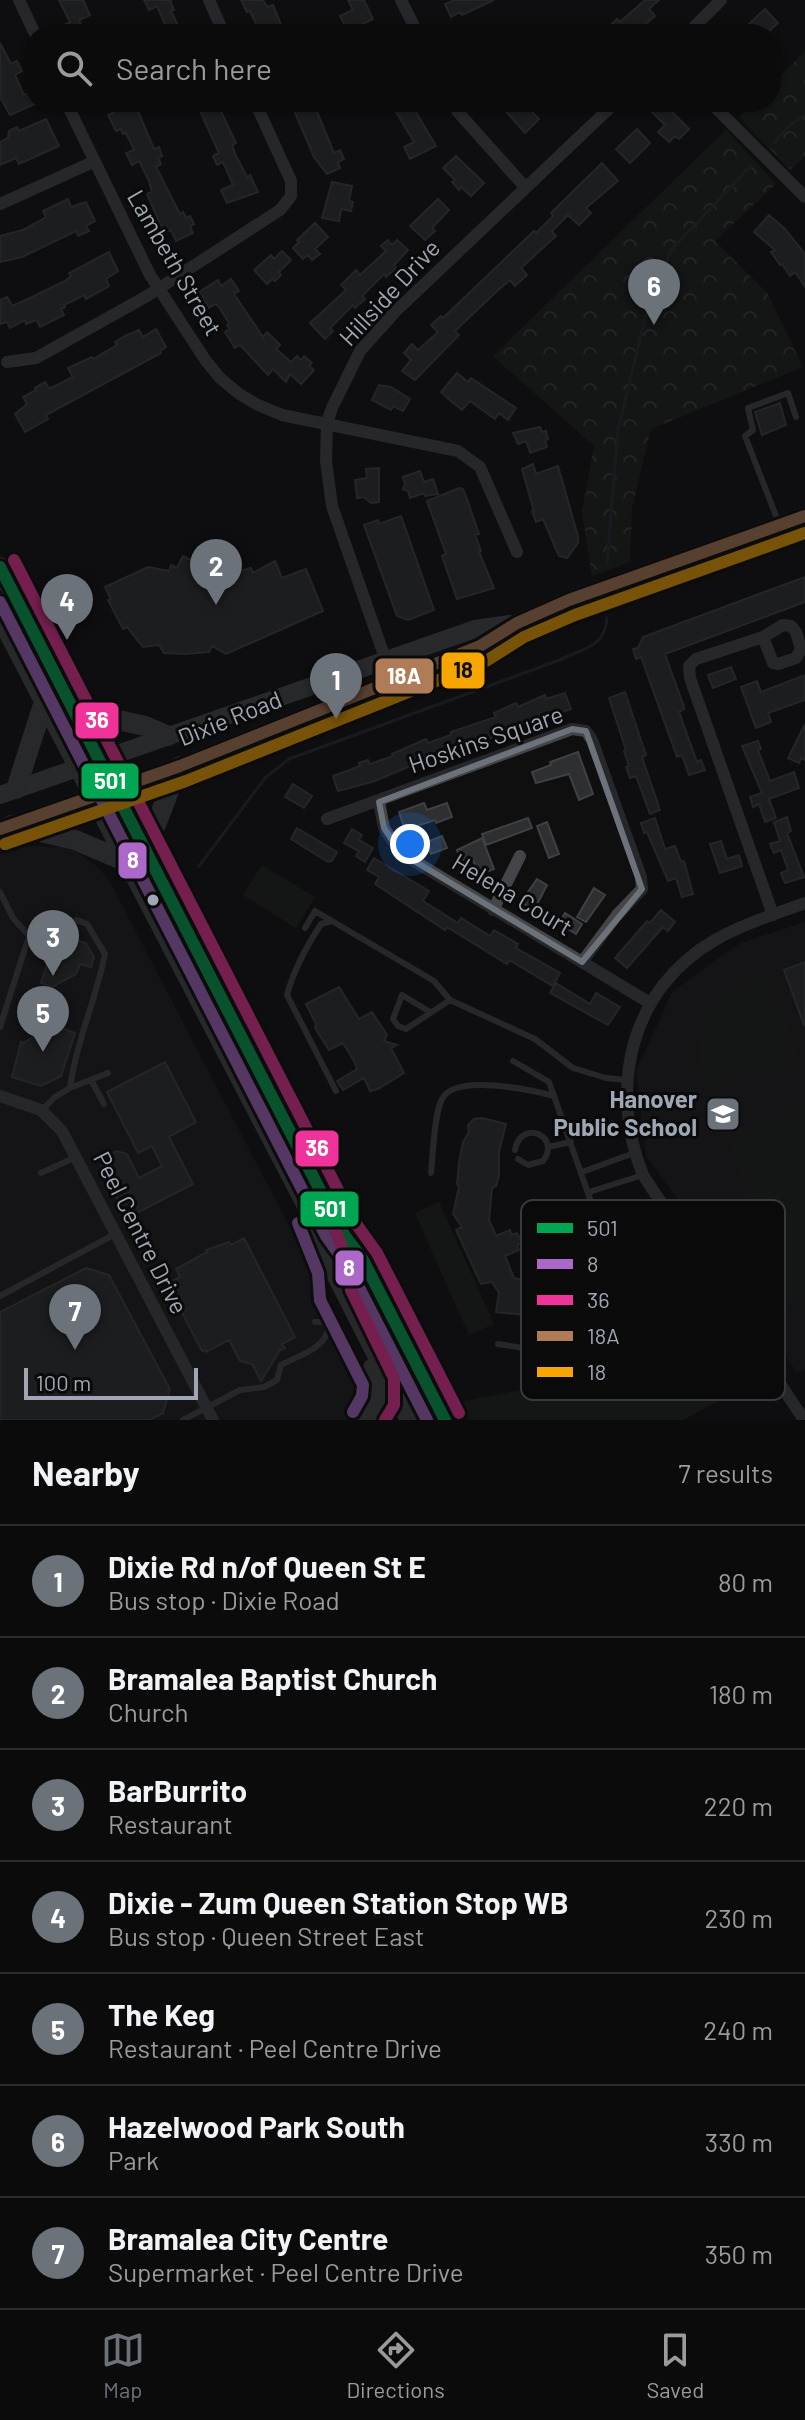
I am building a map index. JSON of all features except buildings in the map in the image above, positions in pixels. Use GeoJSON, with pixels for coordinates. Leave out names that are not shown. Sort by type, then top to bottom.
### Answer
{"type":"FeatureCollection","features":[{"type":"Feature","properties":{"kind":"main road","name":"Dixie Road"},"geometry":{"type":"LineString","coordinates":[[6,827],[180,766],[480,646],[517,623],[569,600],[805,516]]}},
{"type":"Feature","properties":{"kind":"main road"},"geometry":{"type":"LineString","coordinates":[[0,567],[340,1229],[363,1260],[445,1420]]}},
{"type":"Feature","properties":{"kind":"main road"},"geometry":{"type":"LineString","coordinates":[[0,616],[321,1233],[334,1270],[410,1420]]}},
{"type":"Feature","properties":{"kind":"main road","name":"Dixie Road"},"geometry":{"type":"LineString","coordinates":[[8,792],[475,629],[517,623]]}},
{"type":"Feature","properties":{"kind":"main road"},"geometry":{"type":"LineString","coordinates":[[8,792],[44,702]]}},
{"type":"Feature","properties":{"kind":"main road"},"geometry":{"type":"LineString","coordinates":[[74,710],[145,726],[168,736]]}},
{"type":"Feature","properties":{"kind":"main road"},"geometry":{"type":"LineString","coordinates":[[145,848],[159,824],[164,800],[180,766]]}},
{"type":"Feature","properties":{"kind":"main road"},"geometry":{"type":"LineString","coordinates":[[6,827],[75,840],[127,862]]}},
{"type":"Feature","properties":{"kind":"main road"},"geometry":{"type":"LineString","coordinates":[[334,1270],[335,1294],[379,1382],[378,1401],[367,1420]]}},
{"type":"Feature","properties":{"kind":"street"},"geometry":{"type":"LineString","coordinates":[[19,0],[30,24]]}},
{"type":"Feature","properties":{"kind":"street"},"geometry":{"type":"LineString","coordinates":[[209,0],[220,24]]}},
{"type":"Feature","properties":{"kind":"street"},"geometry":{"type":"LineString","coordinates":[[401,0],[413,24]]}},
{"type":"Feature","properties":{"kind":"street"},"geometry":{"type":"LineString","coordinates":[[697,24],[721,0]]}},
{"type":"Feature","properties":{"kind":"street","name":"Lambeth Street"},"geometry":{"type":"LineString","coordinates":[[70,112],[158,289],[220,378],[256,404],[282,415],[458,451],[472,459],[480,467],[517,552]]}},
{"type":"Feature","properties":{"kind":"street"},"geometry":{"type":"LineString","coordinates":[[7,362],[36,358],[158,289],[280,210],[291,196],[291,181],[260,112]]}},
{"type":"Feature","properties":{"kind":"street"},"geometry":{"type":"LineString","coordinates":[[458,112],[525,187]]}},
{"type":"Feature","properties":{"kind":"street","name":"Hillside Drive"},"geometry":{"type":"LineString","coordinates":[[393,681],[332,506],[326,461],[327,423],[360,351],[396,311],[605,112]]}},
{"type":"Feature","properties":{"kind":"street"},"geometry":{"type":"LineString","coordinates":[[720,112],[805,197]]}},
{"type":"Feature","properties":{"kind":"street"},"geometry":{"type":"LineString","coordinates":[[0,204],[93,162]]}},
{"type":"Feature","properties":{"kind":"street"},"geometry":{"type":"LineString","coordinates":[[763,637],[696,659],[689,666],[690,678],[773,915]]}},
{"type":"Feature","properties":{"kind":"street","name":"Hoskins Square"},"geometry":{"type":"LineString","coordinates":[[379,802],[572,729],[586,731],[592,740],[641,877],[642,889],[617,915],[582,962]]}},
{"type":"Feature","properties":{"kind":"street"},"geometry":{"type":"LineString","coordinates":[[327,819],[379,802]]}},
{"type":"Feature","properties":{"kind":"street","name":"Helena Court"},"geometry":{"type":"LineString","coordinates":[[379,802],[384,828],[401,853],[650,1003]]}},
{"type":"Feature","properties":{"kind":"street"},"geometry":{"type":"LineString","coordinates":[[493,910],[520,856]]}},
{"type":"Feature","properties":{"kind":"street"},"geometry":{"type":"LineString","coordinates":[[659,1200],[643,1175],[634,1153],[626,1105],[630,1052],[650,1003],[669,978],[714,941],[805,903]]}},
{"type":"Feature","properties":{"kind":"street"},"geometry":{"type":"LineString","coordinates":[[0,1096],[41,1110]]}},
{"type":"Feature","properties":{"kind":"street","name":"Peel Centre Drive"},"geometry":{"type":"LineString","coordinates":[[41,1110],[62,1131],[213,1420]]}},
{"type":"Feature","properties":{"kind":"street"},"geometry":{"type":"LineString","coordinates":[[785,1391],[804,1420]]}},
{"type":"Feature","properties":{"kind":"lane"},"geometry":{"type":"LineString","coordinates":[[780,525],[745,436],[753,430],[748,408],[788,393],[796,417]]}},
{"type":"Feature","properties":{"kind":"lane"},"geometry":{"type":"LineString","coordinates":[[0,892],[13,918],[29,936]]}},
{"type":"Feature","properties":{"kind":"lane"},"geometry":{"type":"LineString","coordinates":[[305,928],[315,911],[434,981],[450,1000],[548,1046],[573,1068],[626,1080]]}},
{"type":"Feature","properties":{"kind":"lane"},"geometry":{"type":"LineString","coordinates":[[29,936],[43,935],[77,920],[87,924],[105,954],[72,1070],[70,1088]]}},
{"type":"Feature","properties":{"kind":"lane"},"geometry":{"type":"LineString","coordinates":[[332,921],[321,924],[311,939],[294,969],[287,995],[336,1091]]}},
{"type":"Feature","properties":{"kind":"lane"},"geometry":{"type":"LineString","coordinates":[[0,1027],[29,936]]}},
{"type":"Feature","properties":{"kind":"lane"},"geometry":{"type":"LineString","coordinates":[[430,1012],[402,995],[393,1019],[398,1026],[406,1029],[450,1000]]}},
{"type":"Feature","properties":{"kind":"lane"},"geometry":{"type":"LineString","coordinates":[[513,1061],[549,1082],[591,1200]]}},
{"type":"Feature","properties":{"kind":"lane"},"geometry":{"type":"LineString","coordinates":[[41,1110],[70,1088],[108,1073]]}},
{"type":"Feature","properties":{"kind":"lane"},"geometry":{"type":"LineString","coordinates":[[91,1080],[104,1104]]}},
{"type":"Feature","properties":{"kind":"lane"},"geometry":{"type":"LineString","coordinates":[[431,1173],[440,1104],[447,1092],[464,1084],[533,1090],[554,1096]]}},
{"type":"Feature","properties":{"kind":"lane"},"geometry":{"type":"LineString","coordinates":[[515,1150],[518,1139],[533,1132],[543,1137],[548,1147],[546,1157],[538,1164],[528,1165],[518,1159]]}},
{"type":"Feature","properties":{"kind":"lane"},"geometry":{"type":"LineString","coordinates":[[548,1147],[571,1142]]}},
{"type":"Feature","properties":{"kind":"lane"},"geometry":{"type":"LineString","coordinates":[[582,1172],[634,1153]]}},
{"type":"Feature","properties":{"kind":"lane"},"geometry":{"type":"LineString","coordinates":[[41,1173],[76,1157]]}},
{"type":"Feature","properties":{"kind":"lane"},"geometry":{"type":"LineString","coordinates":[[589,1192],[643,1175]]}},
{"type":"Feature","properties":{"kind":"lane"},"geometry":{"type":"LineString","coordinates":[[0,1296],[115,1234]]}},
{"type":"Feature","properties":{"kind":"lane"},"geometry":{"type":"LineString","coordinates":[[183,1420],[240,1390],[264,1387],[277,1380],[281,1365],[323,1343],[328,1328],[323,1322],[315,1322]]}},
{"type":"Feature","properties":{"kind":"lane"},"geometry":{"type":"LineString","coordinates":[[498,1344],[521,1347]]}},
{"type":"Feature","properties":{"kind":"highlighted area"},"geometry":{"type":"Polygon","coordinates":[[[572,729],[586,731],[642,889],[582,962],[401,853],[384,828],[379,802],[572,729]]]}},
{"type":"Feature","properties":{"kind":"shaded area"},"geometry":{"type":"Polygon","coordinates":[[[28,846],[62,847],[76,852],[99,868],[111,884],[367,1376],[368,1400],[372,1401],[359,1420],[0,1420],[0,855],[28,846]]]}},
{"type":"Feature","properties":{"kind":"shaded area","name":"Hanover Public School"},"geometry":{"type":"Polygon","coordinates":[[[805,922],[805,1369],[797,1373],[785,1354],[785,1200],[678,1200],[646,1156],[636,1071],[673,991],[739,944],[805,922]]]}},
{"type":"Feature","properties":{"kind":"green space"},"geometry":{"type":"Polygon","coordinates":[[[805,51],[805,156],[790,170],[739,117],[744,112],[781,112],[781,75],[805,51]]]}},
{"type":"Feature","properties":{"kind":"green space"},"geometry":{"type":"Polygon","coordinates":[[[726,130],[776,184],[715,241],[768,294],[803,367],[651,429],[632,508],[630,562],[592,576],[582,512],[594,446],[493,356],[726,130]]]}},
{"type":"Feature","properties":{"kind":"green space"},"geometry":{"type":"Polygon","coordinates":[[[262,865],[315,897],[296,928],[243,895],[262,865]]]}},
{"type":"Feature","properties":{"kind":"green space"},"geometry":{"type":"Polygon","coordinates":[[[768,972],[798,1058],[795,1064],[704,1086],[700,1046],[709,1014],[731,989],[768,972]]]}},
{"type":"Feature","properties":{"kind":"green space"},"geometry":{"type":"Polygon","coordinates":[[[805,1109],[805,1300],[785,1307],[785,1200],[749,1200],[728,1135],[805,1109]]]}},
{"type":"Feature","properties":{"kind":"green space"},"geometry":{"type":"Polygon","coordinates":[[[439,1202],[494,1324],[469,1335],[415,1213],[439,1202]]]}},
{"type":"Feature","properties":{"kind":"green space"},"geometry":{"type":"Polygon","coordinates":[[[521,1390],[521,1400],[721,1400],[682,1420],[470,1420],[460,1402],[521,1390]]]}},
{"type":"Feature","properties":{"kind":"waterway"},"geometry":{"type":"LineString","coordinates":[[774,142],[805,115]]}},
{"type":"Feature","properties":{"kind":"waterway"},"geometry":{"type":"LineString","coordinates":[[607,565],[618,430],[645,318],[671,250],[751,166]]}},
{"type":"Feature","properties":{"kind":"waterway"},"geometry":{"type":"LineString","coordinates":[[199,866],[265,778],[289,759],[585,649],[598,641],[607,618]]}},
{"type":"Feature","properties":{"kind":"transit line","name":"18A"},"geometry":{"type":"LineString","coordinates":[[0,829],[180,766],[480,646],[517,623],[569,600],[805,516]]}},
{"type":"Feature","properties":{"kind":"transit line","name":"18"},"geometry":{"type":"LineString","coordinates":[[5,844],[186,781],[486,661],[524,637],[575,615],[805,533]]}},
{"type":"Feature","properties":{"kind":"transit line","name":"36"},"geometry":{"type":"LineString","coordinates":[[14,560],[354,1221],[377,1253],[459,1413]]}},
{"type":"Feature","properties":{"kind":"transit line","name":"501"},"geometry":{"type":"LineString","coordinates":[[0,567],[340,1229],[363,1260],[445,1420]]}},
{"type":"Feature","properties":{"kind":"transit line","name":"8"},"geometry":{"type":"LineString","coordinates":[[0,602],[326,1236],[349,1268],[427,1420]]}},
{"type":"Feature","properties":{"kind":"transit line","name":"36"},"geometry":{"type":"LineString","coordinates":[[328,1211],[349,1266],[351,1290],[394,1378],[394,1405],[385,1420]]}},
{"type":"Feature","properties":{"kind":"transit line","name":"8"},"geometry":{"type":"LineString","coordinates":[[298,1223],[318,1273],[320,1300],[363,1385],[362,1396],[353,1412]]}},
{"type":"Feature","properties":{"kind":"place","name":"Hazelwood Park South"},"geometry":{"type":"Point","coordinates":[654,325]}},
{"type":"Feature","properties":{"kind":"place","name":"Bramalea Baptist Church"},"geometry":{"type":"Point","coordinates":[216,605]}},
{"type":"Feature","properties":{"kind":"place","name":"Dixie - Zum Queen Station Stop WB"},"geometry":{"type":"Point","coordinates":[67,640]}},
{"type":"Feature","properties":{"kind":"place","name":"Dixie Rd n/of Queen St E"},"geometry":{"type":"Point","coordinates":[336,719]}},
{"type":"Feature","properties":{"kind":"place","name":"BarBurrito"},"geometry":{"type":"Point","coordinates":[53,976]}},
{"type":"Feature","properties":{"kind":"place","name":"The Keg"},"geometry":{"type":"Point","coordinates":[43,1052]}},
{"type":"Feature","properties":{"kind":"place","name":"Hanover Public School"},"geometry":{"type":"Point","coordinates":[723,1114]}},
{"type":"Feature","properties":{"kind":"place","name":"Bramalea City Centre"},"geometry":{"type":"Point","coordinates":[75,1350]}}]}
